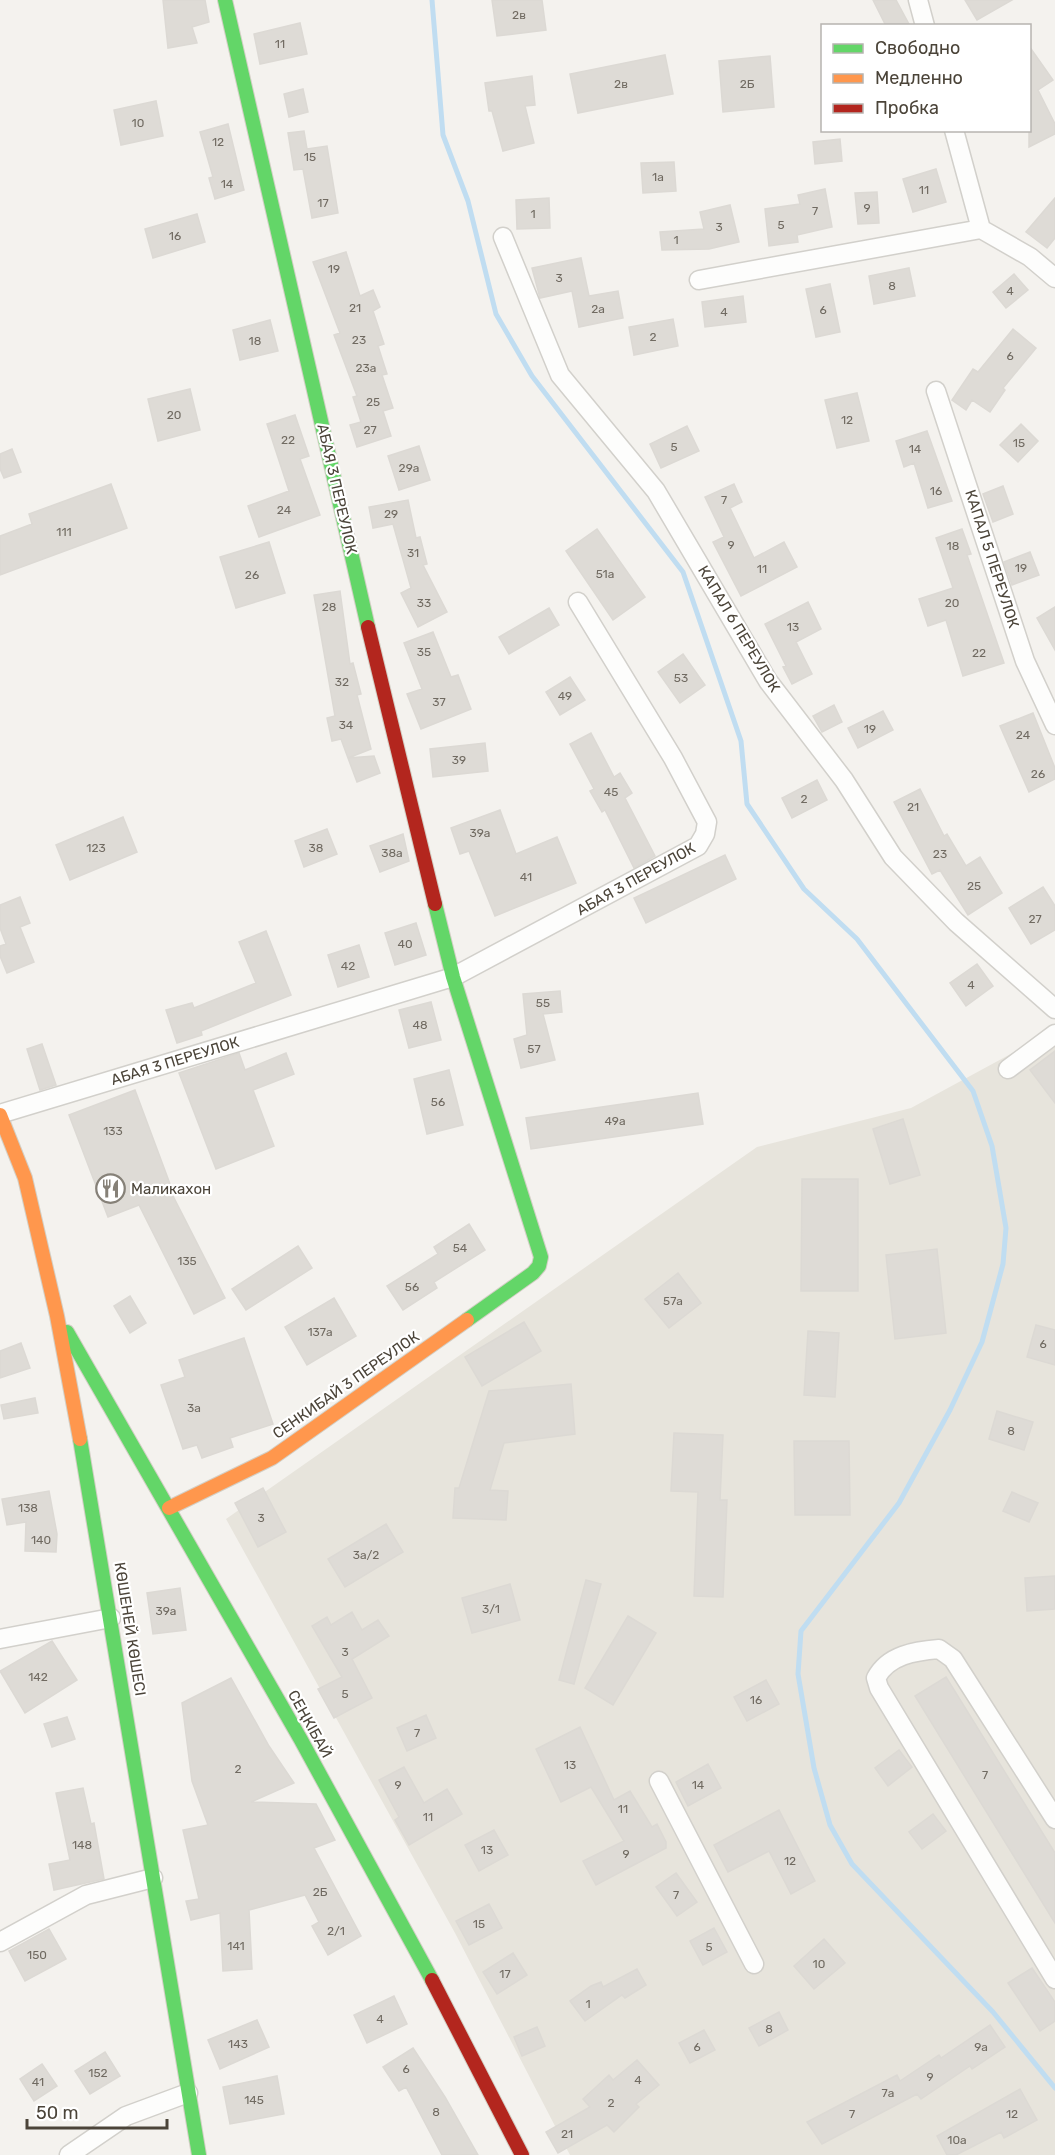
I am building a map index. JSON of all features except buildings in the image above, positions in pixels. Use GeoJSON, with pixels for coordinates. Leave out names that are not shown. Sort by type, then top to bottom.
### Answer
{"type":"FeatureCollection","features":[{"type":"Feature","properties":{"kind":"street","name":"АБАЯ 3 ПЕРЕУЛОК"},"geometry":{"type":"LineString","coordinates":[[225,0],[360,593],[453,977],[541,1257],[539,1266],[533,1273]]}},
{"type":"Feature","properties":{"kind":"street"},"geometry":{"type":"LineString","coordinates":[[918,0],[924,24]]}},
{"type":"Feature","properties":{"kind":"street"},"geometry":{"type":"LineString","coordinates":[[955,132],[981,229]]}},
{"type":"Feature","properties":{"kind":"street"},"geometry":{"type":"LineString","coordinates":[[699,280],[981,229],[1030,257],[1055,278]]}},
{"type":"Feature","properties":{"kind":"street","name":"КАПАЛ 6 ПЕРЕУЛОК"},"geometry":{"type":"LineString","coordinates":[[503,237],[560,375],[656,491],[768,681],[844,780],[893,857],[956,922],[1055,1009]]}},
{"type":"Feature","properties":{"kind":"street","name":"КАПАЛ 5 ПЕРЕУЛОК"},"geometry":{"type":"LineString","coordinates":[[936,391],[1025,661],[1055,724]]}},
{"type":"Feature","properties":{"kind":"street","name":"АБАЯ 3 ПЕРЕУЛОК"},"geometry":{"type":"LineString","coordinates":[[0,1115],[453,977],[698,846],[705,834],[706,822],[673,759],[578,602]]}},
{"type":"Feature","properties":{"kind":"street"},"geometry":{"type":"LineString","coordinates":[[1008,1069],[1055,1034]]}},
{"type":"Feature","properties":{"kind":"street","name":"КӨШЕНЕЙ КӨШЕСІ"},"geometry":{"type":"LineString","coordinates":[[0,1115],[25,1178],[57,1316],[111,1618],[199,2155]]}},
{"type":"Feature","properties":{"kind":"street","name":"СЕНКИБАЙ 3 ПЕРЕУЛОК"},"geometry":{"type":"LineString","coordinates":[[169,1508],[272,1458],[533,1273]]}},
{"type":"Feature","properties":{"kind":"street","name":"СЕҢКІБАЙ"},"geometry":{"type":"LineString","coordinates":[[57,1316],[169,1508],[447,2004],[522,2155]]}},
{"type":"Feature","properties":{"kind":"street"},"geometry":{"type":"LineString","coordinates":[[0,1639],[111,1618]]}},
{"type":"Feature","properties":{"kind":"street"},"geometry":{"type":"LineString","coordinates":[[1055,1819],[953,1659],[939,1648],[908,1652],[880,1669],[876,1678],[879,1688],[1048,1950],[1055,1979]]}},
{"type":"Feature","properties":{"kind":"street"},"geometry":{"type":"LineString","coordinates":[[659,1781],[754,1964]]}},
{"type":"Feature","properties":{"kind":"street"},"geometry":{"type":"LineString","coordinates":[[0,1942],[86,1895],[153,1878]]}},
{"type":"Feature","properties":{"kind":"street"},"geometry":{"type":"LineString","coordinates":[[69,2155],[126,2116],[188,2092]]}},
{"type":"Feature","properties":{"kind":"shaded area"},"geometry":{"type":"Polygon","coordinates":[[[1055,1030],[1055,2155],[570,2155],[455,1933],[226,1519],[757,1147],[911,1108],[1055,1030]]]}},
{"type":"Feature","properties":{"kind":"waterway"},"geometry":{"type":"LineString","coordinates":[[432,0],[443,135],[468,201],[496,314],[532,376],[683,572],[741,741],[747,804],[804,889],[857,939],[973,1091],[992,1146],[1006,1228],[1003,1264],[982,1342],[950,1410],[899,1503],[801,1631],[798,1674],[814,1768],[830,1825],[852,1864],[993,2012],[1055,2088]]}},
{"type":"Feature","properties":{"kind":"traffic: fast"},"geometry":{"type":"LineString","coordinates":[[225,0],[368,627]]}},
{"type":"Feature","properties":{"kind":"traffic: fast"},"geometry":{"type":"LineString","coordinates":[[435,904],[453,977],[541,1257],[539,1266],[533,1273],[467,1320]]}},
{"type":"Feature","properties":{"kind":"traffic: fast"},"geometry":{"type":"LineString","coordinates":[[67,1332],[301,1740],[432,1980]]}},
{"type":"Feature","properties":{"kind":"traffic: fast"},"geometry":{"type":"LineString","coordinates":[[80,1439],[199,2155]]}},
{"type":"Feature","properties":{"kind":"traffic: slow"},"geometry":{"type":"LineString","coordinates":[[0,1115],[25,1178],[57,1316],[80,1439]]}},
{"type":"Feature","properties":{"kind":"traffic: slow"},"geometry":{"type":"LineString","coordinates":[[169,1508],[272,1458],[467,1320]]}},
{"type":"Feature","properties":{"kind":"traffic: jam"},"geometry":{"type":"LineString","coordinates":[[368,627],[435,904]]}},
{"type":"Feature","properties":{"kind":"traffic: jam"},"geometry":{"type":"LineString","coordinates":[[432,1980],[522,2155]]}},
{"type":"Feature","properties":{"kind":"place","name":"Маликахон"},"geometry":{"type":"Point","coordinates":[110,1189]}}]}
